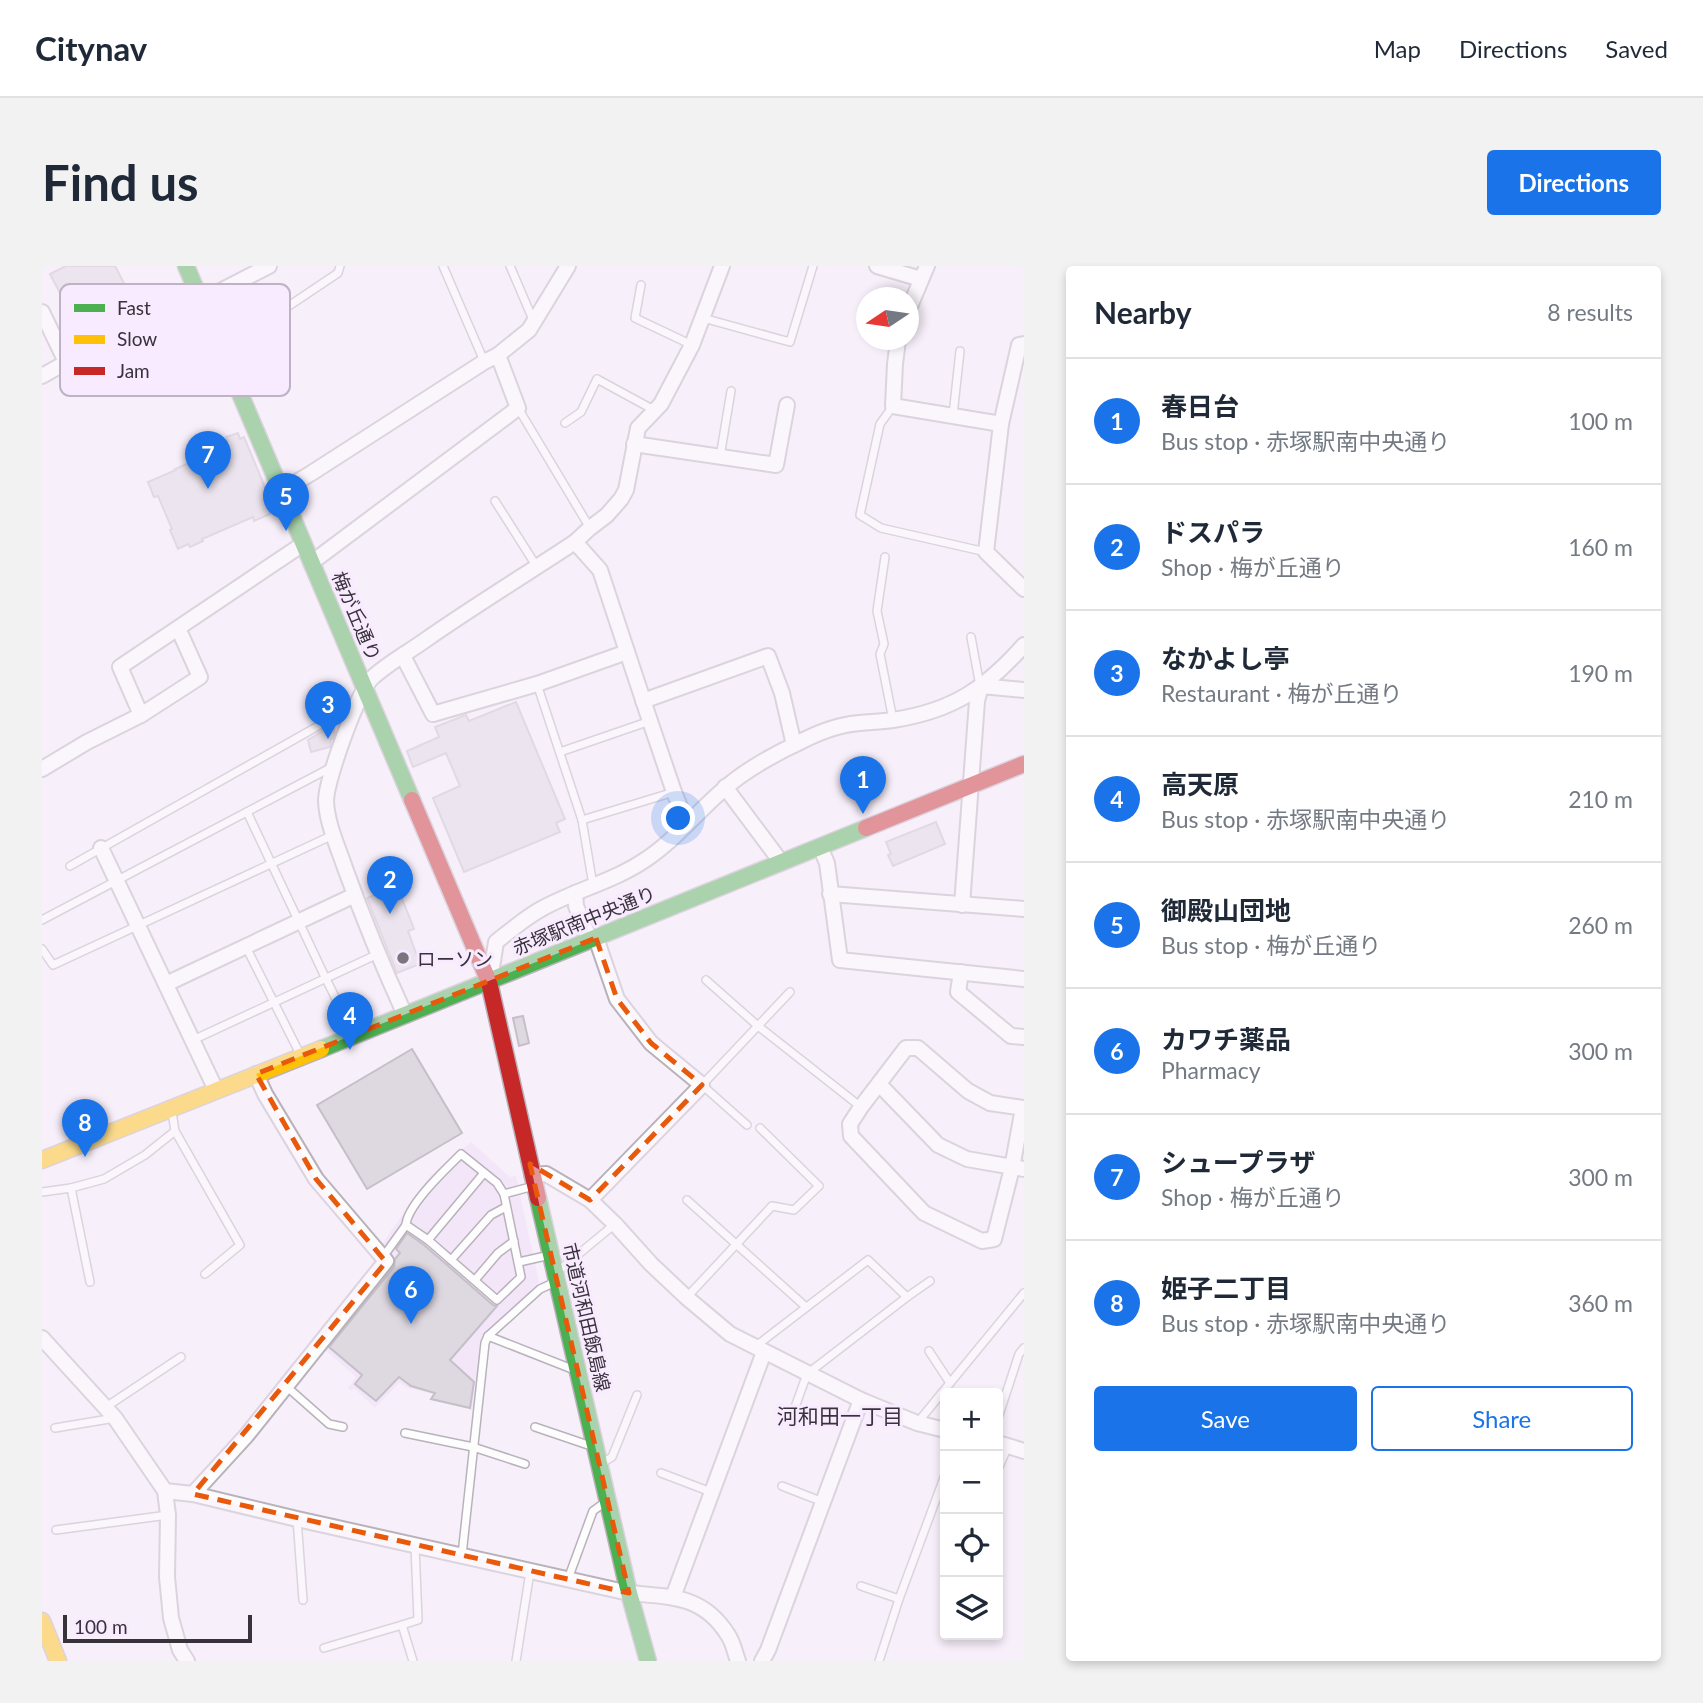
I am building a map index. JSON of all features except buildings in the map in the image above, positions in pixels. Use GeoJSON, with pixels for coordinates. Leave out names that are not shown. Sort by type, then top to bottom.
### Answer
{"type":"FeatureCollection","features":[{"type":"Feature","properties":{"kind":"street","name":"梅が丘通り"},"geometry":{"type":"LineString","coordinates":[[186,266],[194,284]]}},
{"type":"Feature","properties":{"kind":"street"},"geometry":{"type":"LineString","coordinates":[[226,284],[269,266]]}},
{"type":"Feature","properties":{"kind":"street"},"geometry":{"type":"LineString","coordinates":[[281,491],[491,359],[529,330],[568,266]]}},
{"type":"Feature","properties":{"kind":"street"},"geometry":{"type":"LineString","coordinates":[[405,1016],[378,954],[333,835],[326,800],[333,767],[356,707],[371,679],[473,607],[575,542],[607,515],[621,499],[626,490],[638,428],[661,404],[703,318],[722,266]]}},
{"type":"Feature","properties":{"kind":"street"},"geometry":{"type":"LineString","coordinates":[[877,266],[924,272]]}},
{"type":"Feature","properties":{"kind":"street"},"geometry":{"type":"LineString","coordinates":[[42,312],[60,350]]}},
{"type":"Feature","properties":{"kind":"street"},"geometry":{"type":"LineString","coordinates":[[1024,344],[1019,345],[1019,372],[1002,424],[986,552],[1024,589]]}},
{"type":"Feature","properties":{"kind":"street"},"geometry":{"type":"LineString","coordinates":[[897,350],[893,406],[1002,424]]}},
{"type":"Feature","properties":{"kind":"street"},"geometry":{"type":"LineString","coordinates":[[311,563],[518,408],[491,359]]}},
{"type":"Feature","properties":{"kind":"street"},"geometry":{"type":"LineString","coordinates":[[42,376],[60,366]]}},
{"type":"Feature","properties":{"kind":"street","name":"梅が丘通り"},"geometry":{"type":"LineString","coordinates":[[241,396],[489,982]]}},
{"type":"Feature","properties":{"kind":"street"},"geometry":{"type":"LineString","coordinates":[[634,444],[776,465],[787,405]]}},
{"type":"Feature","properties":{"kind":"street"},"geometry":{"type":"LineString","coordinates":[[575,542],[600,569],[687,824]]}},
{"type":"Feature","properties":{"kind":"street"},"geometry":{"type":"LineString","coordinates":[[141,715],[120,667],[303,544]]}},
{"type":"Feature","properties":{"kind":"street"},"geometry":{"type":"LineString","coordinates":[[42,769],[87,742],[141,715],[200,677],[178,628]]}},
{"type":"Feature","properties":{"kind":"street"},"geometry":{"type":"LineString","coordinates":[[489,982],[496,942],[543,908],[644,861],[725,787],[747,771],[793,745],[833,728],[920,714],[967,697],[992,678],[1024,645]]}},
{"type":"Feature","properties":{"kind":"street"},"geometry":{"type":"LineString","coordinates":[[403,656],[433,714],[537,684],[627,652]]}},
{"type":"Feature","properties":{"kind":"street"},"geometry":{"type":"LineString","coordinates":[[643,701],[768,656],[782,693],[793,745]]}},
{"type":"Feature","properties":{"kind":"street"},"geometry":{"type":"LineString","coordinates":[[981,686],[1024,690]]}},
{"type":"Feature","properties":{"kind":"street"},"geometry":{"type":"LineString","coordinates":[[962,905],[977,701],[981,686]]}},
{"type":"Feature","properties":{"kind":"street","name":"赤塚駅南中央通り"},"geometry":{"type":"LineString","coordinates":[[42,1160],[405,1016],[1024,764]]}},
{"type":"Feature","properties":{"kind":"street"},"geometry":{"type":"LineString","coordinates":[[725,787],[781,862]]}},
{"type":"Feature","properties":{"kind":"street"},"geometry":{"type":"LineString","coordinates":[[820,847],[827,863],[840,960],[1024,979]]}},
{"type":"Feature","properties":{"kind":"street"},"geometry":{"type":"LineString","coordinates":[[101,848],[216,1090]]}},
{"type":"Feature","properties":{"kind":"street"},"geometry":{"type":"LineString","coordinates":[[575,893],[576,906],[593,939],[617,999],[651,1043],[702,1085],[590,1200]]}},
{"type":"Feature","properties":{"kind":"street"},"geometry":{"type":"LineString","coordinates":[[830,894],[1024,909]]}},
{"type":"Feature","properties":{"kind":"street"},"geometry":{"type":"LineString","coordinates":[[166,984],[355,895]]}},
{"type":"Feature","properties":{"kind":"street"},"geometry":{"type":"LineString","coordinates":[[961,972],[958,992],[1011,1036],[1024,1037]]}},
{"type":"Feature","properties":{"kind":"street","name":"市道河和田飯島線"},"geometry":{"type":"LineString","coordinates":[[489,982],[598,1464],[648,1661]]}},
{"type":"Feature","properties":{"kind":"street"},"geometry":{"type":"LineString","coordinates":[[906,1048],[918,1048],[968,1091],[990,1103],[1023,1108],[1018,1168],[994,1239],[982,1241],[924,1213],[851,1136],[850,1124],[861,1107],[906,1048]]}},
{"type":"Feature","properties":{"kind":"street"},"geometry":{"type":"LineString","coordinates":[[193,1494],[246,1437],[386,1261],[316,1179],[265,1094],[256,1074]]}},
{"type":"Feature","properties":{"kind":"street"},"geometry":{"type":"LineString","coordinates":[[879,1084],[938,1144],[967,1159],[1018,1168]]}},
{"type":"Feature","properties":{"kind":"street"},"geometry":{"type":"LineString","coordinates":[[534,1181],[546,1174],[590,1200],[686,1297],[730,1334],[861,1400],[917,1423],[940,1429]]}},
{"type":"Feature","properties":{"kind":"street"},"geometry":{"type":"LineString","coordinates":[[42,1338],[111,1413],[165,1491],[168,1515],[167,1577],[172,1618],[180,1650],[187,1661]]}},
{"type":"Feature","properties":{"kind":"street"},"geometry":{"type":"LineString","coordinates":[[673,1597],[712,1493],[759,1350]]}},
{"type":"Feature","properties":{"kind":"street"},"geometry":{"type":"LineString","coordinates":[[762,1661],[861,1400]]}},
{"type":"Feature","properties":{"kind":"street"},"geometry":{"type":"LineString","coordinates":[[1003,1445],[1024,1451]]}},
{"type":"Feature","properties":{"kind":"street"},"geometry":{"type":"LineString","coordinates":[[165,1491],[193,1494],[629,1594],[691,1601],[715,1619],[729,1636],[738,1661]]}},
{"type":"Feature","properties":{"kind":"street"},"geometry":{"type":"LineString","coordinates":[[42,1621],[58,1661]]}},
{"type":"Feature","properties":{"kind":"lane"},"geometry":{"type":"LineString","coordinates":[[290,305],[338,273],[340,266]]}},
{"type":"Feature","properties":{"kind":"lane"},"geometry":{"type":"LineString","coordinates":[[443,266],[491,359]]}},
{"type":"Feature","properties":{"kind":"lane"},"geometry":{"type":"LineString","coordinates":[[510,266],[534,323]]}},
{"type":"Feature","properties":{"kind":"lane"},"geometry":{"type":"LineString","coordinates":[[703,318],[790,342],[813,266]]}},
{"type":"Feature","properties":{"kind":"lane"},"geometry":{"type":"LineString","coordinates":[[641,285],[635,318],[691,345]]}},
{"type":"Feature","properties":{"kind":"lane"},"geometry":{"type":"LineString","coordinates":[[953,416],[960,351]]}},
{"type":"Feature","properties":{"kind":"lane"},"geometry":{"type":"LineString","coordinates":[[565,423],[581,412],[597,379],[654,411]]}},
{"type":"Feature","properties":{"kind":"lane"},"geometry":{"type":"LineString","coordinates":[[720,458],[731,391]]}},
{"type":"Feature","properties":{"kind":"lane"},"geometry":{"type":"LineString","coordinates":[[893,406],[880,424],[860,515],[881,528],[986,552]]}},
{"type":"Feature","properties":{"kind":"lane"},"geometry":{"type":"LineString","coordinates":[[518,408],[590,528]]}},
{"type":"Feature","properties":{"kind":"lane"},"geometry":{"type":"LineString","coordinates":[[495,501],[537,567]]}},
{"type":"Feature","properties":{"kind":"lane"},"geometry":{"type":"LineString","coordinates":[[885,558],[877,611],[884,644],[880,654],[893,720]]}},
{"type":"Feature","properties":{"kind":"lane"},"geometry":{"type":"LineString","coordinates":[[971,637],[981,686]]}},
{"type":"Feature","properties":{"kind":"lane"},"geometry":{"type":"LineString","coordinates":[[537,684],[582,820],[593,885]]}},
{"type":"Feature","properties":{"kind":"lane"},"geometry":{"type":"LineString","coordinates":[[70,866],[283,744],[356,707]]}},
{"type":"Feature","properties":{"kind":"lane"},"geometry":{"type":"LineString","coordinates":[[559,752],[650,721]]}},
{"type":"Feature","properties":{"kind":"lane"},"geometry":{"type":"LineString","coordinates":[[42,920],[333,767]]}},
{"type":"Feature","properties":{"kind":"lane"},"geometry":{"type":"LineString","coordinates":[[582,820],[674,792]]}},
{"type":"Feature","properties":{"kind":"lane"},"geometry":{"type":"LineString","coordinates":[[247,811],[298,922],[355,1035]]}},
{"type":"Feature","properties":{"kind":"lane"},"geometry":{"type":"LineString","coordinates":[[42,949],[53,965],[333,835]]}},
{"type":"Feature","properties":{"kind":"lane"},"geometry":{"type":"LineString","coordinates":[[246,947],[302,1056]]}},
{"type":"Feature","properties":{"kind":"lane"},"geometry":{"type":"LineString","coordinates":[[192,1041],[378,954]]}},
{"type":"Feature","properties":{"kind":"lane"},"geometry":{"type":"LineString","coordinates":[[706,980],[758,1026],[861,1107]]}},
{"type":"Feature","properties":{"kind":"lane"},"geometry":{"type":"LineString","coordinates":[[747,1125],[702,1085],[790,992]]}},
{"type":"Feature","properties":{"kind":"lane"},"geometry":{"type":"LineString","coordinates":[[171,1108],[175,1131],[240,1245],[205,1274]]}},
{"type":"Feature","properties":{"kind":"lane"},"geometry":{"type":"LineString","coordinates":[[686,1297],[772,1206],[794,1210],[819,1186],[760,1128]]}},
{"type":"Feature","properties":{"kind":"lane"},"geometry":{"type":"LineString","coordinates":[[42,1192],[104,1179],[145,1154],[175,1131]]}},
{"type":"Feature","properties":{"kind":"lane"},"geometry":{"type":"LineString","coordinates":[[383,1258],[406,1225],[407,1217],[435,1180],[461,1154],[497,1183],[503,1194],[522,1277],[497,1300],[428,1240],[406,1225]]}},
{"type":"Feature","properties":{"kind":"lane"},"geometry":{"type":"LineString","coordinates":[[428,1240],[484,1173]]}},
{"type":"Feature","properties":{"kind":"lane"},"geometry":{"type":"LineString","coordinates":[[503,1194],[534,1181]]}},
{"type":"Feature","properties":{"kind":"lane"},"geometry":{"type":"LineString","coordinates":[[71,1188],[90,1282]]}},
{"type":"Feature","properties":{"kind":"lane"},"geometry":{"type":"LineString","coordinates":[[687,1200],[806,1307]]}},
{"type":"Feature","properties":{"kind":"lane"},"geometry":{"type":"LineString","coordinates":[[451,1260],[491,1214],[506,1207]]}},
{"type":"Feature","properties":{"kind":"lane"},"geometry":{"type":"LineString","coordinates":[[462,1556],[485,1343],[488,1336],[540,1289],[551,1284],[560,1268],[615,1224]]}},
{"type":"Feature","properties":{"kind":"lane"},"geometry":{"type":"LineString","coordinates":[[475,1280],[498,1253],[514,1241]]}},
{"type":"Feature","properties":{"kind":"lane"},"geometry":{"type":"LineString","coordinates":[[519,1262],[551,1255]]}},
{"type":"Feature","properties":{"kind":"lane"},"geometry":{"type":"LineString","coordinates":[[759,1350],[806,1307],[867,1260],[906,1297]]}},
{"type":"Feature","properties":{"kind":"lane"},"geometry":{"type":"LineString","coordinates":[[790,1421],[807,1374],[930,1281]]}},
{"type":"Feature","properties":{"kind":"lane"},"geometry":{"type":"LineString","coordinates":[[917,1423],[1024,1293]]}},
{"type":"Feature","properties":{"kind":"lane"},"geometry":{"type":"LineString","coordinates":[[488,1336],[578,1371]]}},
{"type":"Feature","properties":{"kind":"lane"},"geometry":{"type":"LineString","coordinates":[[1003,1403],[1019,1354],[1024,1348]]}},
{"type":"Feature","properties":{"kind":"lane"},"geometry":{"type":"LineString","coordinates":[[929,1351],[950,1383]]}},
{"type":"Feature","properties":{"kind":"lane"},"geometry":{"type":"LineString","coordinates":[[55,1429],[111,1413],[181,1357]]}},
{"type":"Feature","properties":{"kind":"lane"},"geometry":{"type":"LineString","coordinates":[[286,1386],[329,1424],[343,1427]]}},
{"type":"Feature","properties":{"kind":"lane"},"geometry":{"type":"LineString","coordinates":[[598,1464],[612,1457],[637,1395]]}},
{"type":"Feature","properties":{"kind":"lane"},"geometry":{"type":"LineString","coordinates":[[535,1427],[595,1448]]}},
{"type":"Feature","properties":{"kind":"lane"},"geometry":{"type":"LineString","coordinates":[[405,1433],[473,1447],[525,1464]]}},
{"type":"Feature","properties":{"kind":"lane"},"geometry":{"type":"LineString","coordinates":[[661,1473],[712,1493]]}},
{"type":"Feature","properties":{"kind":"lane"},"geometry":{"type":"LineString","coordinates":[[782,1486],[823,1502]]}},
{"type":"Feature","properties":{"kind":"lane"},"geometry":{"type":"LineString","coordinates":[[878,1661],[940,1488]]}},
{"type":"Feature","properties":{"kind":"lane"},"geometry":{"type":"LineString","coordinates":[[568,1580],[593,1511],[607,1501]]}},
{"type":"Feature","properties":{"kind":"lane"},"geometry":{"type":"LineString","coordinates":[[56,1530],[168,1515]]}},
{"type":"Feature","properties":{"kind":"lane"},"geometry":{"type":"LineString","coordinates":[[297,1519],[303,1600]]}},
{"type":"Feature","properties":{"kind":"lane"},"geometry":{"type":"LineString","coordinates":[[324,1648],[418,1620],[415,1546]]}},
{"type":"Feature","properties":{"kind":"lane"},"geometry":{"type":"LineString","coordinates":[[516,1661],[530,1572]]}},
{"type":"Feature","properties":{"kind":"lane"},"geometry":{"type":"LineString","coordinates":[[860,1586],[899,1599]]}},
{"type":"Feature","properties":{"kind":"lane"},"geometry":{"type":"LineString","coordinates":[[402,1625],[413,1661]]}},
{"type":"Feature","properties":{"kind":"highlighted area"},"geometry":{"type":"Polygon","coordinates":[[[596,938],[617,999],[651,1043],[702,1085],[590,1200],[530,1164],[629,1593],[193,1494],[386,1262],[316,1179],[256,1074],[596,938]]]}},
{"type":"Feature","properties":{"kind":"shaded area"},"geometry":{"type":"Polygon","coordinates":[[[471,1142],[510,1177],[516,1176],[539,1282],[482,1338],[476,1398],[472,1410],[430,1399],[433,1394],[399,1383],[375,1408],[354,1388],[351,1391],[348,1388],[356,1377],[321,1346],[393,1258],[380,1247],[423,1185],[432,1174],[471,1142]]]}},
{"type":"Feature","properties":{"kind":"traffic: fast"},"geometry":{"type":"LineString","coordinates":[[186,266],[194,284]]}},
{"type":"Feature","properties":{"kind":"traffic: fast"},"geometry":{"type":"LineString","coordinates":[[241,396],[412,800]]}},
{"type":"Feature","properties":{"kind":"traffic: fast"},"geometry":{"type":"LineString","coordinates":[[321,1049],[866,828]]}},
{"type":"Feature","properties":{"kind":"traffic: fast"},"geometry":{"type":"LineString","coordinates":[[538,1198],[629,1593],[648,1661]]}},
{"type":"Feature","properties":{"kind":"traffic: slow"},"geometry":{"type":"LineString","coordinates":[[42,1160],[321,1049]]}},
{"type":"Feature","properties":{"kind":"traffic: slow"},"geometry":{"type":"LineString","coordinates":[[42,1621],[58,1661]]}},
{"type":"Feature","properties":{"kind":"traffic: jam"},"geometry":{"type":"LineString","coordinates":[[866,828],[1024,764]]}},
{"type":"Feature","properties":{"kind":"traffic: jam"},"geometry":{"type":"LineString","coordinates":[[412,800],[489,982],[538,1198]]}},
{"type":"Feature","properties":{"kind":"place","name":"シュープラザ"},"geometry":{"type":"Point","coordinates":[208,489]}},
{"type":"Feature","properties":{"kind":"place","name":"御殿山団地"},"geometry":{"type":"Point","coordinates":[286,531]}},
{"type":"Feature","properties":{"kind":"place","name":"なかよし亭"},"geometry":{"type":"Point","coordinates":[328,739]}},
{"type":"Feature","properties":{"kind":"place","name":"春日台"},"geometry":{"type":"Point","coordinates":[863,814]}},
{"type":"Feature","properties":{"kind":"place","name":"ドスパラ"},"geometry":{"type":"Point","coordinates":[390,914]}},
{"type":"Feature","properties":{"kind":"place","name":"ローソン"},"geometry":{"type":"Point","coordinates":[403,958]}},
{"type":"Feature","properties":{"kind":"place","name":"高天原"},"geometry":{"type":"Point","coordinates":[350,1050]}},
{"type":"Feature","properties":{"kind":"place","name":"姫子二丁目"},"geometry":{"type":"Point","coordinates":[85,1157]}},
{"type":"Feature","properties":{"kind":"place","name":"カワチ薬品"},"geometry":{"type":"Point","coordinates":[411,1324]}},
{"type":"Feature","properties":{"kind":"district","name":"河和田一丁目"},"geometry":{"type":"Point","coordinates":[840,1415]}}]}
